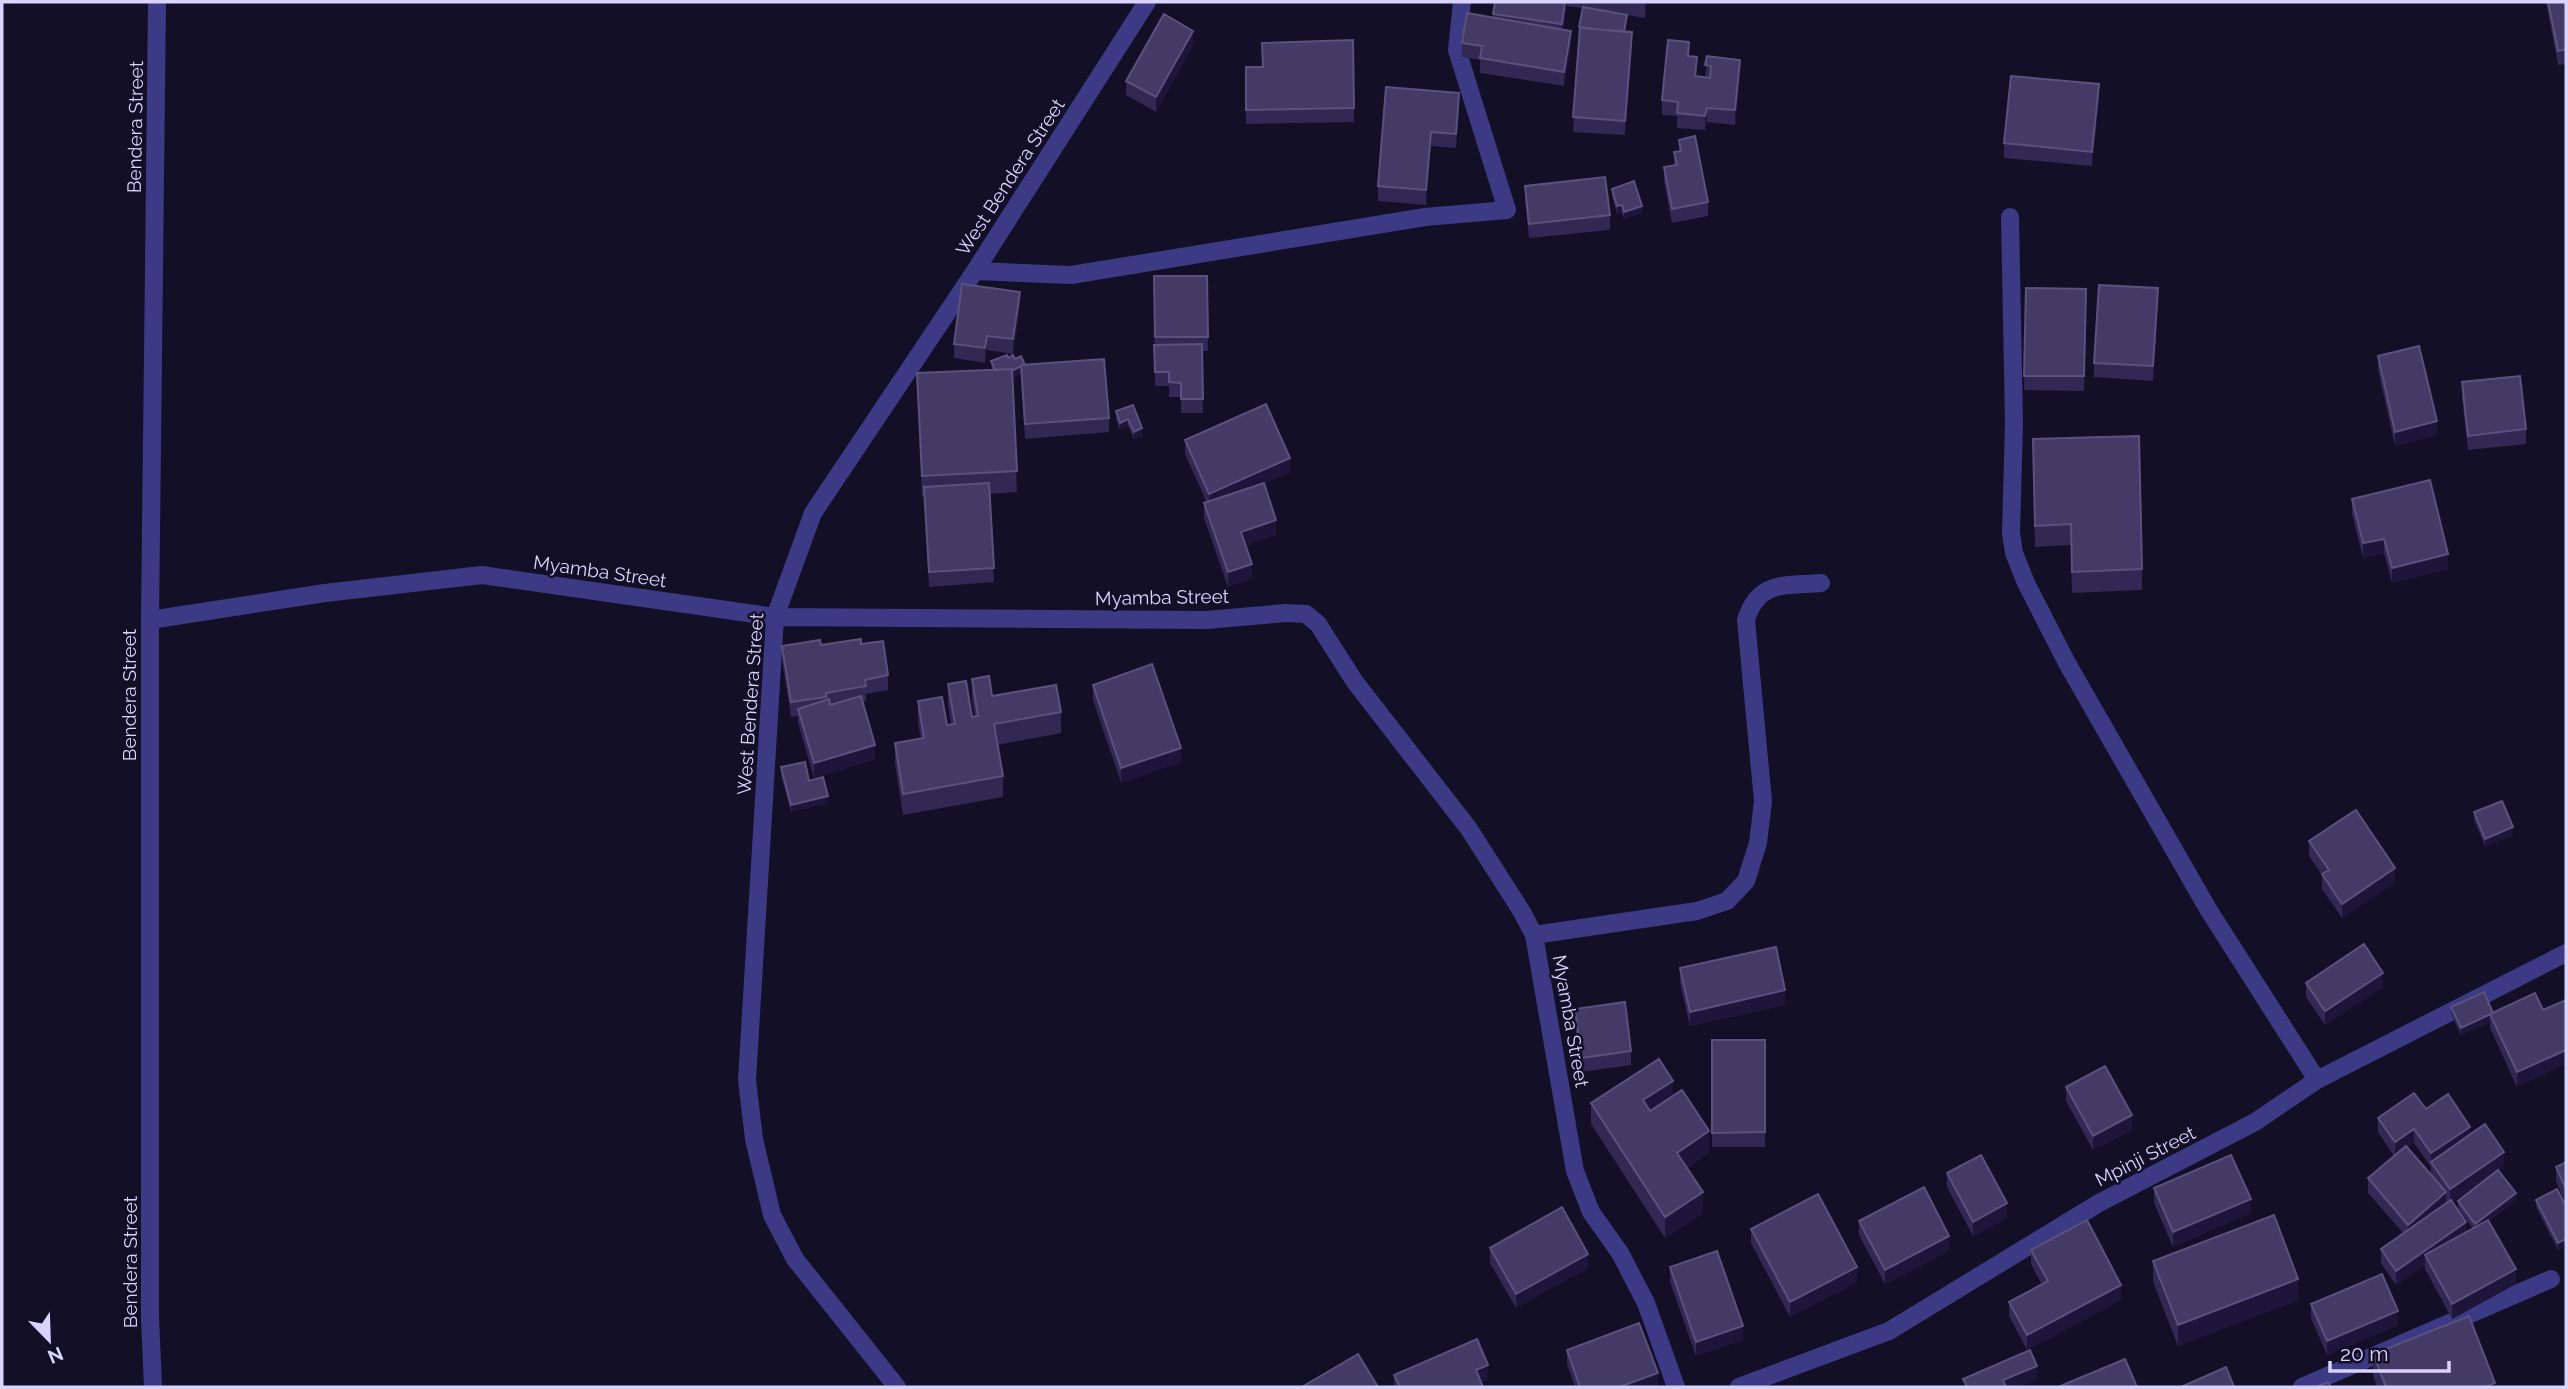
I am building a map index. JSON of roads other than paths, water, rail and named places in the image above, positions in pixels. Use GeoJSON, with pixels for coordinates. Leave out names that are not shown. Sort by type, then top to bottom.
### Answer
{"type":"FeatureCollection","features":[{"type":"Feature","properties":{"kind":"street","name":"Bendera Street"},"geometry":{"type":"LineString","coordinates":[[153,1387],[150,1317],[150,620],[157,2]]}},
{"type":"Feature","properties":{"kind":"street","name":"West Bendera Street"},"geometry":{"type":"LineString","coordinates":[[897,1387],[795,1259],[772,1215],[754,1139],[747,1080],[775,617],[813,513],[975,271],[1147,2]]}},
{"type":"Feature","properties":{"kind":"street"},"geometry":{"type":"LineString","coordinates":[[975,271],[1071,275],[1425,217],[1507,209],[1457,50],[1462,2]]}},
{"type":"Feature","properties":{"kind":"street"},"geometry":{"type":"LineString","coordinates":[[2010,217],[2014,423],[2011,533],[2014,553],[2026,583],[2067,663],[2208,909],[2317,1080]]}},
{"type":"Feature","properties":{"kind":"street","name":"Myamba Street"},"geometry":{"type":"LineString","coordinates":[[150,620],[325,593],[482,575],[775,617],[1206,620],[1286,612],[1306,614],[1318,624],[1355,682],[1469,829],[1534,935],[1574,1171],[1591,1212],[1620,1253],[1646,1303],[1676,1387]]}},
{"type":"Feature","properties":{"kind":"street"},"geometry":{"type":"LineString","coordinates":[[1534,935],[1697,911],[1727,901],[1746,881],[1758,843],[1763,801],[1746,620],[1751,604],[1772,587],[1821,583]]}},
{"type":"Feature","properties":{"kind":"street","name":"Mpinji Street"},"geometry":{"type":"LineString","coordinates":[[1739,1387],[1889,1331],[2099,1203],[2255,1122],[2317,1080],[2566,953]]}},
{"type":"Feature","properties":{"kind":"street"},"geometry":{"type":"LineString","coordinates":[[2302,1387],[2551,1279]]}}]}
